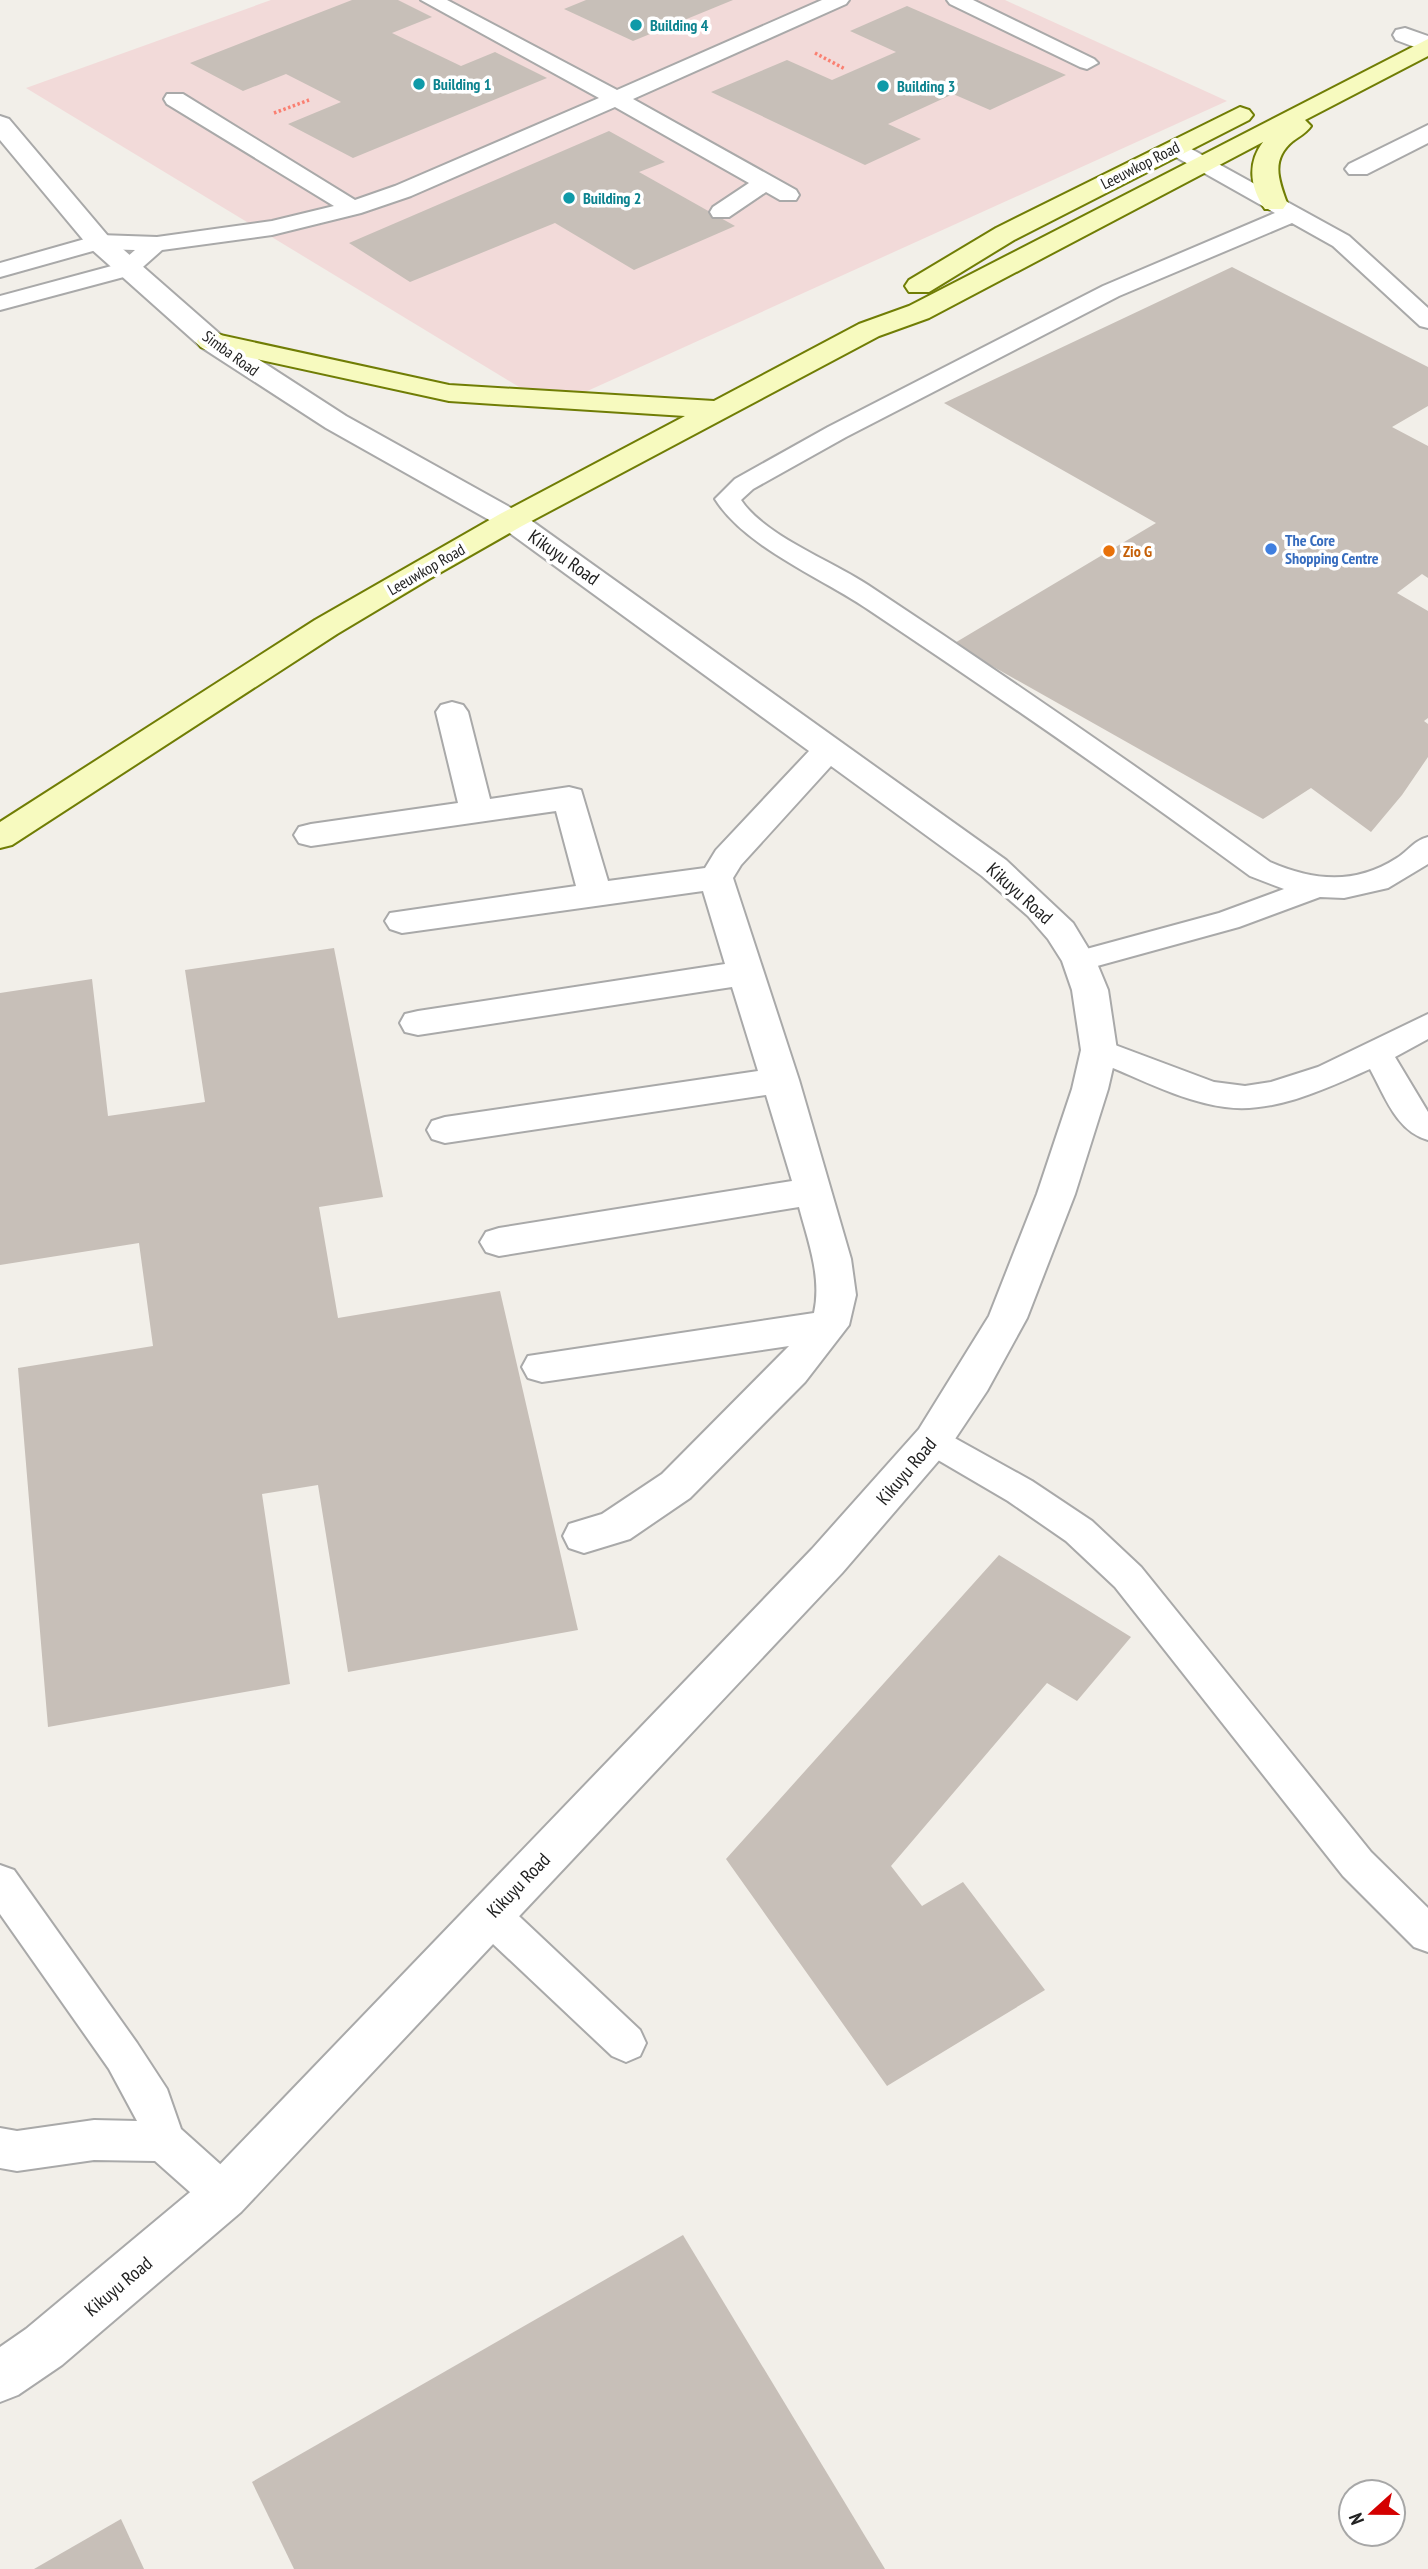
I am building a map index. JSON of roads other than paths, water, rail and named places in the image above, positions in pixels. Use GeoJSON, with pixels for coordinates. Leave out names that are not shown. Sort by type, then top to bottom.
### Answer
{"type":"FeatureCollection","features":[{"type":"Feature","properties":{"kind":"street","name":"Leeuwkop Road"},"geometry":{"type":"LineString","coordinates":[[1345,62],[1422,38]]}},
{"type":"Feature","properties":{"kind":"street","name":"Leeuwkop Road"},"geometry":{"type":"LineString","coordinates":[[0,837],[326,627],[511,520],[869,330],[919,312],[1368,77],[1422,38]]}},
{"type":"Feature","properties":{"kind":"street"},"geometry":{"type":"LineString","coordinates":[[1284,209],[1264,174],[1266,152],[1277,139],[1368,77]]}},
{"type":"Feature","properties":{"kind":"street","name":"Leeuwkop Road"},"geometry":{"type":"LineString","coordinates":[[869,330],[877,314],[888,305],[964,258],[1256,106]]}},
{"type":"Feature","properties":{"kind":"street","name":"Simba Road"},"geometry":{"type":"LineString","coordinates":[[0,124],[99,242],[211,341],[336,422],[511,520]]}},
{"type":"Feature","properties":{"kind":"street"},"geometry":{"type":"LineString","coordinates":[[1358,169],[1428,133]]}},
{"type":"Feature","properties":{"kind":"street"},"geometry":{"type":"LineString","coordinates":[[211,341],[449,393],[720,410]]}},
{"type":"Feature","properties":{"kind":"street","name":"Kikuyu Road"},"geometry":{"type":"LineString","coordinates":[[0,2377],[54,2339],[224,2195],[827,1561],[933,1440],[973,1380],[1008,1318],[1056,1194],[1090,1089],[1099,1050],[1090,990],[1079,961],[1047,916],[994,868],[511,520]]}},
{"type":"Feature","properties":{"kind":"street"},"geometry":{"type":"LineString","coordinates":[[452,712],[477,812]]}},
{"type":"Feature","properties":{"kind":"street"},"geometry":{"type":"LineString","coordinates":[[584,1536],[615,1527],[676,1486],[791,1371],[830,1325],[837,1295],[832,1259],[781,1080],[743,973],[716,878],[728,858],[829,749]]}},
{"type":"Feature","properties":{"kind":"street"},"geometry":{"type":"LineString","coordinates":[[312,835],[569,798],[595,895]]}},
{"type":"Feature","properties":{"kind":"street"},"geometry":{"type":"LineString","coordinates":[[402,921],[716,878]]}},
{"type":"Feature","properties":{"kind":"street"},"geometry":{"type":"LineString","coordinates":[[418,1023],[743,973]]}},
{"type":"Feature","properties":{"kind":"street"},"geometry":{"type":"LineString","coordinates":[[445,1130],[781,1080]]}},
{"type":"Feature","properties":{"kind":"street"},"geometry":{"type":"LineString","coordinates":[[499,1242],[814,1191]]}},
{"type":"Feature","properties":{"kind":"street"},"geometry":{"type":"LineString","coordinates":[[542,1367],[830,1325]]}},
{"type":"Feature","properties":{"kind":"lane"},"geometry":{"type":"LineString","coordinates":[[432,0],[529,58],[617,99],[788,195]]}},
{"type":"Feature","properties":{"kind":"lane"},"geometry":{"type":"LineString","coordinates":[[0,270],[99,242],[157,244],[272,228],[353,208],[403,191],[617,99],[769,28],[839,0]]}},
{"type":"Feature","properties":{"kind":"lane"},"geometry":{"type":"LineString","coordinates":[[957,0],[1087,63]]}},
{"type":"Feature","properties":{"kind":"lane"},"geometry":{"type":"LineString","coordinates":[[175,99],[353,208]]}},
{"type":"Feature","properties":{"kind":"lane"},"geometry":{"type":"LineString","coordinates":[[1175,147],[1341,241],[1428,321]]}},
{"type":"Feature","properties":{"kind":"lane"},"geometry":{"type":"LineString","coordinates":[[721,212],[765,182]]}},
{"type":"Feature","properties":{"kind":"lane"},"geometry":{"type":"LineString","coordinates":[[1284,209],[1111,291],[837,432],[734,490],[728,499],[743,520],[833,574],[1048,718],[1260,869],[1283,880],[1316,888],[1346,890],[1382,880],[1404,868],[1428,846]]}},
{"type":"Feature","properties":{"kind":"lane"},"geometry":{"type":"LineString","coordinates":[[0,303],[127,269],[157,244]]}},
{"type":"Feature","properties":{"kind":"lane"},"geometry":{"type":"LineString","coordinates":[[1079,961],[1229,920],[1316,888]]}},
{"type":"Feature","properties":{"kind":"lane"},"geometry":{"type":"LineString","coordinates":[[1099,1050],[1226,1096],[1252,1096],[1288,1087],[1358,1063],[1428,1025]]}},
{"type":"Feature","properties":{"kind":"lane"},"geometry":{"type":"LineString","coordinates":[[1377,1053],[1412,1116],[1428,1129]]}},
{"type":"Feature","properties":{"kind":"lane"},"geometry":{"type":"LineString","coordinates":[[933,1440],[1020,1491],[1079,1531],[1128,1577],[1357,1864],[1428,1934]]}},
{"type":"Feature","properties":{"kind":"lane"},"geometry":{"type":"LineString","coordinates":[[0,1882],[123,2056],[152,2103],[164,2141],[224,2195]]}},
{"type":"Feature","properties":{"kind":"lane"},"geometry":{"type":"LineString","coordinates":[[490,1915],[626,2043]]}},
{"type":"Feature","properties":{"kind":"lane"},"geometry":{"type":"LineString","coordinates":[[2,2152],[94,2140],[164,2141]]}},
{"type":"Feature","properties":{"kind":"place","name":"Building 4"},"geometry":{"type":"Point","coordinates":[636,25]}},
{"type":"Feature","properties":{"kind":"place","name":"Building 1"},"geometry":{"type":"Point","coordinates":[419,84]}},
{"type":"Feature","properties":{"kind":"place","name":"Building 3"},"geometry":{"type":"Point","coordinates":[883,86]}},
{"type":"Feature","properties":{"kind":"place","name":"Building 2"},"geometry":{"type":"Point","coordinates":[569,198]}},
{"type":"Feature","properties":{"kind":"place","name":"The Core Shopping Centre"},"geometry":{"type":"Point","coordinates":[1271,549]}},
{"type":"Feature","properties":{"kind":"place","name":"Zio G"},"geometry":{"type":"Point","coordinates":[1109,551]}}]}
